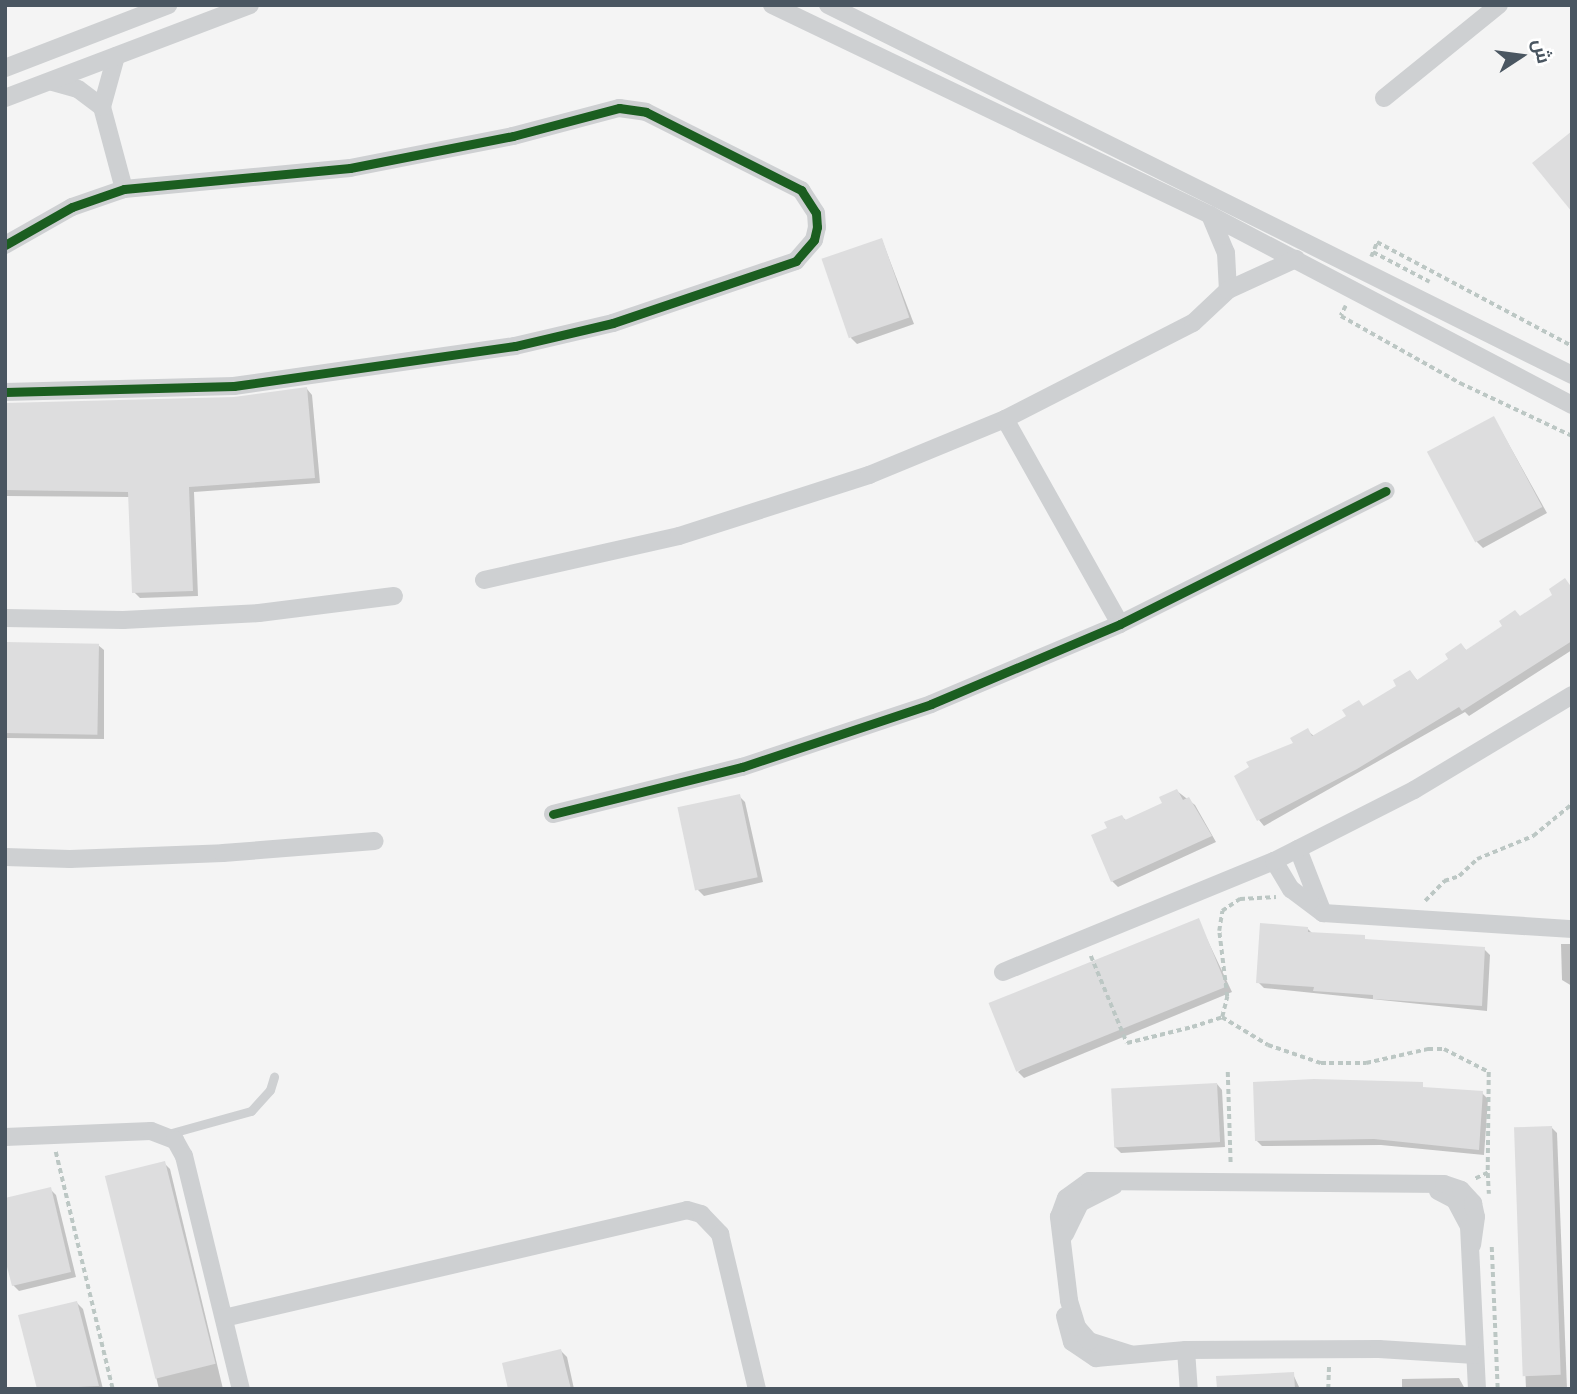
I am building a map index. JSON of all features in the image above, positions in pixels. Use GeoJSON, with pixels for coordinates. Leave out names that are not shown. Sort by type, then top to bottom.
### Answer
{"type":"FeatureCollection","features":[{"type":"Feature","properties":{"kind":"street"},"geometry":{"type":"LineString","coordinates":[[5,68],[168,5]]}},
{"type":"Feature","properties":{"kind":"street"},"geometry":{"type":"LineString","coordinates":[[5,98],[250,5]]}},
{"type":"Feature","properties":{"kind":"street"},"geometry":{"type":"LineString","coordinates":[[772,5],[1210,215],[1572,405]]}},
{"type":"Feature","properties":{"kind":"street"},"geometry":{"type":"LineString","coordinates":[[828,5],[1572,375]]}},
{"type":"Feature","properties":{"kind":"street"},"geometry":{"type":"LineString","coordinates":[[1384,98],[1499,5]]}},
{"type":"Feature","properties":{"kind":"street"},"geometry":{"type":"LineString","coordinates":[[116,56],[102,107],[124,189]]}},
{"type":"Feature","properties":{"kind":"street"},"geometry":{"type":"LineString","coordinates":[[53,82],[78,89],[102,107]]}},
{"type":"Feature","properties":{"kind":"street"},"geometry":{"type":"LineString","coordinates":[[5,245],[72,207],[124,189],[350,168],[513,136],[606,111],[633,109],[801,190],[816,213],[817,227],[814,240],[796,261],[613,323],[515,346],[234,386],[5,392]]}},
{"type":"Feature","properties":{"kind":"street"},"geometry":{"type":"LineString","coordinates":[[1210,215],[1226,253],[1228,290]]}},
{"type":"Feature","properties":{"kind":"street"},"geometry":{"type":"LineString","coordinates":[[485,580],[619,552],[774,508],[1005,419],[1192,323],[1228,290],[1296,259]]}},
{"type":"Feature","properties":{"kind":"street"},"geometry":{"type":"LineString","coordinates":[[1005,419],[1121,624]]}},
{"type":"Feature","properties":{"kind":"street"},"geometry":{"type":"LineString","coordinates":[[553,814],[742,767],[838,738],[1012,672],[1121,624],[1386,491]]}},
{"type":"Feature","properties":{"kind":"street"},"geometry":{"type":"LineString","coordinates":[[5,618],[123,620],[258,613],[394,596]]}},
{"type":"Feature","properties":{"kind":"street"},"geometry":{"type":"LineString","coordinates":[[1003,972],[1273,862],[1414,790],[1572,695]]}},
{"type":"Feature","properties":{"kind":"street"},"geometry":{"type":"LineString","coordinates":[[5,857],[70,859],[223,853],[376,841]]}},
{"type":"Feature","properties":{"kind":"street"},"geometry":{"type":"LineString","coordinates":[[1298,849],[1323,913]]}},
{"type":"Feature","properties":{"kind":"street"},"geometry":{"type":"LineString","coordinates":[[1273,862],[1291,888],[1323,913],[1572,929]]}},
{"type":"Feature","properties":{"kind":"street"},"geometry":{"type":"LineString","coordinates":[[5,1137],[151,1131],[167,1135],[184,1156],[241,1389]]}},
{"type":"Feature","properties":{"kind":"street"},"geometry":{"type":"LineString","coordinates":[[1475,1354],[1379,1349],[1186,1349],[1130,1354],[1089,1341],[1077,1327],[1069,1300],[1064,1238],[1080,1203],[1097,1191],[1126,1183],[1231,1181],[1421,1186],[1455,1200],[1466,1217],[1472,1245],[1477,1389]]}},
{"type":"Feature","properties":{"kind":"street"},"geometry":{"type":"LineString","coordinates":[[223,1318],[687,1210],[701,1214],[720,1234],[757,1389]]}},
{"type":"Feature","properties":{"kind":"street"},"geometry":{"type":"LineString","coordinates":[[1186,1349],[1188,1389]]}},
{"type":"Feature","properties":{"kind":"lane"},"geometry":{"type":"LineString","coordinates":[[167,1135],[251,1111],[270,1090],[274,1077]]}},
{"type":"Feature","properties":{"kind":"path"},"geometry":{"type":"LineString","coordinates":[[1365,271],[1377,243],[1572,346]]}},
{"type":"Feature","properties":{"kind":"path"},"geometry":{"type":"LineString","coordinates":[[1353,292],[1341,316],[1460,383],[1572,436]]}},
{"type":"Feature","properties":{"kind":"path"},"geometry":{"type":"LineString","coordinates":[[1416,921],[1426,897],[1444,881],[1497,848],[1545,829],[1572,804]]}},
{"type":"Feature","properties":{"kind":"path"},"geometry":{"type":"LineString","coordinates":[[1222,1017],[1229,985],[1219,931],[1222,911],[1240,899],[1273,899],[1291,888]]}},
{"type":"Feature","properties":{"kind":"path"},"geometry":{"type":"LineString","coordinates":[[1084,941],[1127,1043],[1222,1017],[1268,1045],[1321,1063],[1366,1063],[1428,1049],[1444,1049],[1489,1072],[1489,1200]]}},
{"type":"Feature","properties":{"kind":"path"},"geometry":{"type":"LineString","coordinates":[[1228,1072],[1231,1181]]}},
{"type":"Feature","properties":{"kind":"path"},"geometry":{"type":"LineString","coordinates":[[53,1137],[113,1389]]}},
{"type":"Feature","properties":{"kind":"path"},"geometry":{"type":"LineString","coordinates":[[1470,1180],[1488,1172]]}},
{"type":"Feature","properties":{"kind":"path"},"geometry":{"type":"LineString","coordinates":[[1491,1241],[1497,1389]]}},
{"type":"Feature","properties":{"kind":"building"},"geometry":{"type":"Polygon","coordinates":[[[1572,131],[1572,212],[1532,163],[1572,131]]]}},
{"type":"Feature","properties":{"kind":"building"},"geometry":{"type":"Polygon","coordinates":[[[882,238],[909,317],[849,338],[821,259],[882,238]]]}},
{"type":"Feature","properties":{"kind":"building"},"geometry":{"type":"Polygon","coordinates":[[[307,387],[315,478],[189,487],[193,591],[132,593],[128,492],[5,490],[5,403],[234,397],[307,387]]]}},
{"type":"Feature","properties":{"kind":"building"},"geometry":{"type":"Polygon","coordinates":[[[1494,416],[1542,507],[1475,543],[1427,452],[1494,416]]]}},
{"type":"Feature","properties":{"kind":"building"},"geometry":{"type":"Polygon","coordinates":[[[1565,578],[1572,588],[1572,641],[1462,711],[1459,707],[1357,769],[1257,821],[1234,776],[1249,767],[1246,762],[1293,743],[1290,738],[1308,728],[1312,736],[1346,716],[1342,710],[1359,700],[1363,706],[1396,686],[1393,680],[1410,670],[1417,680],[1448,659],[1445,654],[1461,643],[1466,650],[1502,626],[1499,621],[1515,610],[1520,616],[1552,595],[1549,589],[1565,578]]]}},
{"type":"Feature","properties":{"kind":"building"},"geometry":{"type":"Polygon","coordinates":[[[5,642],[99,644],[97,735],[5,733],[5,642]]]}},
{"type":"Feature","properties":{"kind":"building"},"geometry":{"type":"Polygon","coordinates":[[[1177,789],[1183,800],[1189,797],[1212,836],[1111,882],[1091,835],[1107,828],[1104,822],[1122,815],[1125,820],[1162,803],[1159,797],[1177,789]]]}},
{"type":"Feature","properties":{"kind":"building"},"geometry":{"type":"Polygon","coordinates":[[[740,794],[758,877],[695,890],[677,807],[740,794]]]}},
{"type":"Feature","properties":{"kind":"building"},"geometry":{"type":"Polygon","coordinates":[[[1199,918],[1227,987],[1016,1072],[989,1003],[1199,918]]]}},
{"type":"Feature","properties":{"kind":"building"},"geometry":{"type":"Polygon","coordinates":[[[1260,923],[1308,927],[1308,932],[1365,935],[1365,939],[1485,947],[1482,1006],[1373,999],[1373,995],[1313,991],[1314,987],[1256,983],[1260,923]]]}},
{"type":"Feature","properties":{"kind":"building"},"geometry":{"type":"Polygon","coordinates":[[[1314,1079],[1423,1082],[1423,1087],[1483,1091],[1479,1150],[1374,1139],[1255,1141],[1253,1082],[1314,1079]]]}},
{"type":"Feature","properties":{"kind":"building"},"geometry":{"type":"Polygon","coordinates":[[[1217,1083],[1220,1142],[1114,1147],[1111,1089],[1217,1083]]]}},
{"type":"Feature","properties":{"kind":"building"},"geometry":{"type":"Polygon","coordinates":[[[1552,1126],[1561,1375],[1523,1376],[1514,1127],[1552,1126]]]}},
{"type":"Feature","properties":{"kind":"building"},"geometry":{"type":"Polygon","coordinates":[[[165,1161],[216,1364],[155,1379],[105,1176],[165,1161]]]}},
{"type":"Feature","properties":{"kind":"building"},"geometry":{"type":"Polygon","coordinates":[[[51,1187],[71,1272],[12,1286],[5,1259],[5,1198],[51,1187]]]}},
{"type":"Feature","properties":{"kind":"building"},"geometry":{"type":"Polygon","coordinates":[[[77,1301],[99,1386],[37,1389],[18,1315],[77,1301]]]}},
{"type":"Feature","properties":{"kind":"building"},"geometry":{"type":"Polygon","coordinates":[[[561,1349],[571,1389],[508,1389],[502,1363],[561,1349]]]}},
{"type":"Feature","properties":{"kind":"building"},"geometry":{"type":"Polygon","coordinates":[[[1294,1372],[1295,1389],[1217,1389],[1216,1376],[1294,1372]]]}},
{"type":"Feature","properties":{"kind":"cycle path"},"geometry":{"type":"LineString","coordinates":[[5,245],[72,207],[124,189],[350,168],[513,136],[619,108],[646,112],[801,190],[816,213],[817,227],[814,240],[796,261],[613,323],[515,346],[234,386],[5,392]]}},
{"type":"Feature","properties":{"kind":"cycle path"},"geometry":{"type":"LineString","coordinates":[[553,814],[742,767],[931,704],[1120,624],[1386,491]]}}]}
